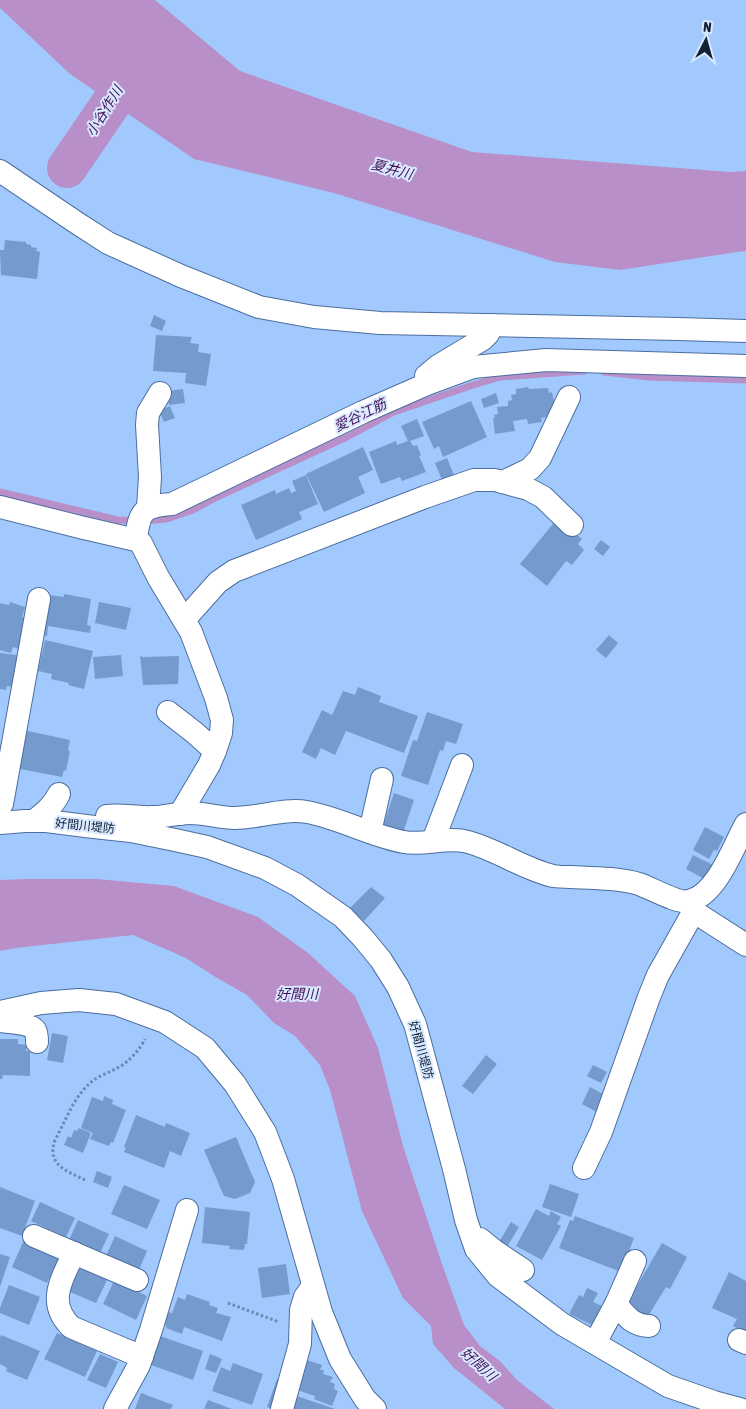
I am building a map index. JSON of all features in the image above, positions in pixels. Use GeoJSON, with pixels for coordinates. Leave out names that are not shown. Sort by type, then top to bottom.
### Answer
{"type":"FeatureCollection","features":[{"type":"Feature","properties":{"kind":"street"},"geometry":{"type":"LineString","coordinates":[[0,170],[54,209],[108,243],[180,276],[259,306],[314,317],[380,323],[746,331]]}},
{"type":"Feature","properties":{"kind":"street"},"geometry":{"type":"LineString","coordinates":[[416,389],[421,380],[438,366],[483,340],[492,325]]}},
{"type":"Feature","properties":{"kind":"street"},"geometry":{"type":"LineString","coordinates":[[136,540],[140,517],[148,508],[172,504],[362,412],[473,367],[546,360],[746,366]]}},
{"type":"Feature","properties":{"kind":"street"},"geometry":{"type":"LineString","coordinates":[[148,508],[150,477],[148,412],[160,393]]}},
{"type":"Feature","properties":{"kind":"street"},"geometry":{"type":"LineString","coordinates":[[503,482],[530,469],[540,458],[569,397]]}},
{"type":"Feature","properties":{"kind":"street"},"geometry":{"type":"LineString","coordinates":[[184,620],[218,582],[234,571],[474,480],[495,480],[528,489],[543,497],[572,525]]}},
{"type":"Feature","properties":{"kind":"street"},"geometry":{"type":"LineString","coordinates":[[0,507],[136,540],[141,543],[158,577],[191,632],[216,698],[222,720],[216,751],[180,814]]}},
{"type":"Feature","properties":{"kind":"street"},"geometry":{"type":"LineString","coordinates":[[0,806],[39,599]]}},
{"type":"Feature","properties":{"kind":"street"},"geometry":{"type":"LineString","coordinates":[[168,712],[216,751]]}},
{"type":"Feature","properties":{"kind":"street"},"geometry":{"type":"LineString","coordinates":[[433,841],[462,765]]}},
{"type":"Feature","properties":{"kind":"street"},"geometry":{"type":"LineString","coordinates":[[370,832],[382,779]]}},
{"type":"Feature","properties":{"kind":"street"},"geometry":{"type":"LineString","coordinates":[[34,821],[46,811],[59,794]]}},
{"type":"Feature","properties":{"kind":"street"},"geometry":{"type":"LineString","coordinates":[[72,824],[87,819],[115,815],[151,818],[188,813],[236,818],[307,812],[343,822],[381,837],[407,842],[458,840],[468,842],[536,871],[555,876],[625,881],[648,887],[692,906],[746,945]]}},
{"type":"Feature","properties":{"kind":"street","name":"好間川堤防"},"geometry":{"type":"LineString","coordinates":[[0,823],[34,821],[132,831],[207,848],[265,868],[297,885],[343,917],[381,960],[398,988],[415,1024],[476,1249],[498,1276],[562,1324],[668,1386],[740,1409]]}},
{"type":"Feature","properties":{"kind":"street"},"geometry":{"type":"LineString","coordinates":[[584,1168],[601,1132],[648,997],[658,975],[692,906],[720,875],[746,824]]}},
{"type":"Feature","properties":{"kind":"street"},"geometry":{"type":"LineString","coordinates":[[0,1012],[41,1003],[79,1000],[116,1004],[165,1022],[205,1048],[235,1084],[265,1132],[283,1179],[321,1312],[340,1359],[366,1399],[375,1409]]}},
{"type":"Feature","properties":{"kind":"street"},"geometry":{"type":"LineString","coordinates":[[0,1021],[32,1028],[36,1032],[37,1042]]}},
{"type":"Feature","properties":{"kind":"street"},"geometry":{"type":"LineString","coordinates":[[115,1409],[142,1357],[187,1210]]}},
{"type":"Feature","properties":{"kind":"street"},"geometry":{"type":"LineString","coordinates":[[468,1225],[496,1252],[523,1270]]}},
{"type":"Feature","properties":{"kind":"street"},"geometry":{"type":"LineString","coordinates":[[34,1236],[137,1280]]}},
{"type":"Feature","properties":{"kind":"street"},"geometry":{"type":"LineString","coordinates":[[74,1253],[59,1286],[57,1295],[60,1313],[64,1320],[71,1327],[142,1357]]}},
{"type":"Feature","properties":{"kind":"street"},"geometry":{"type":"LineString","coordinates":[[595,1343],[616,1304],[635,1261]]}},
{"type":"Feature","properties":{"kind":"street"},"geometry":{"type":"LineString","coordinates":[[282,1409],[300,1344],[301,1310],[305,1297],[313,1286]]}},
{"type":"Feature","properties":{"kind":"street"},"geometry":{"type":"LineString","coordinates":[[616,1304],[639,1325],[649,1326]]}},
{"type":"Feature","properties":{"kind":"street"},"geometry":{"type":"LineString","coordinates":[[684,1391],[696,1388],[711,1389],[746,1396]]}},
{"type":"Feature","properties":{"kind":"path"},"geometry":{"type":"LineString","coordinates":[[85,1180],[64,1169],[55,1161],[52,1156],[52,1148],[55,1140],[79,1096],[88,1085],[96,1078],[122,1066],[143,1045],[150,1017]]}},
{"type":"Feature","properties":{"kind":"path"},"geometry":{"type":"LineString","coordinates":[[228,1302],[300,1330]]}},
{"type":"Feature","properties":{"kind":"water","name":"夏井川"},"geometry":{"type":"Polygon","coordinates":[[[0,0],[155,0],[240,71],[472,152],[730,172],[746,171],[746,251],[620,270],[555,262],[334,193],[194,159],[70,74],[0,8],[0,0]]]}},
{"type":"Feature","properties":{"kind":"water","name":"好間川"},"geometry":{"type":"Polygon","coordinates":[[[96,879],[174,886],[258,917],[308,953],[355,996],[378,1048],[403,1146],[464,1325],[480,1346],[501,1362],[517,1380],[554,1409],[505,1409],[454,1368],[433,1344],[431,1326],[403,1298],[362,1211],[330,1090],[320,1065],[295,1036],[274,1023],[247,995],[186,958],[133,935],[0,951],[0,880],[96,879]]]}},
{"type":"Feature","properties":{"kind":"building"},"geometry":{"type":"Polygon","coordinates":[[[5,240],[26,242],[31,247],[37,248],[36,251],[40,252],[37,279],[1,275],[0,250],[4,250],[5,240]]]}},
{"type":"Feature","properties":{"kind":"building"},"geometry":{"type":"Polygon","coordinates":[[[154,315],[166,321],[162,331],[150,326],[154,315]]]}},
{"type":"Feature","properties":{"kind":"building"},"geometry":{"type":"Polygon","coordinates":[[[156,335],[192,337],[190,343],[199,344],[198,352],[211,354],[206,386],[185,383],[186,373],[153,371],[156,335]]]}},
{"type":"Feature","properties":{"kind":"building"},"geometry":{"type":"Polygon","coordinates":[[[528,387],[529,389],[548,388],[549,393],[552,392],[556,411],[549,412],[550,416],[541,418],[542,422],[528,424],[527,419],[513,421],[515,431],[495,434],[493,418],[495,418],[494,415],[498,414],[497,407],[508,406],[508,401],[512,400],[511,395],[516,394],[516,389],[528,387]]]}},
{"type":"Feature","properties":{"kind":"building"},"geometry":{"type":"Polygon","coordinates":[[[183,389],[185,403],[169,405],[167,391],[183,389]]]}},
{"type":"Feature","properties":{"kind":"building"},"geometry":{"type":"Polygon","coordinates":[[[496,393],[499,403],[484,408],[481,399],[496,393]]]}},
{"type":"Feature","properties":{"kind":"building"},"geometry":{"type":"Polygon","coordinates":[[[471,401],[487,437],[443,457],[439,446],[434,449],[422,422],[471,401]]]}},
{"type":"Feature","properties":{"kind":"building"},"geometry":{"type":"Polygon","coordinates":[[[170,406],[175,418],[164,422],[159,411],[170,406]]]}},
{"type":"Feature","properties":{"kind":"building"},"geometry":{"type":"Polygon","coordinates":[[[417,419],[424,436],[410,441],[413,446],[417,445],[421,455],[419,456],[426,472],[402,481],[400,477],[381,484],[369,452],[396,441],[397,445],[408,441],[401,426],[417,419]]]}},
{"type":"Feature","properties":{"kind":"building"},"geometry":{"type":"Polygon","coordinates":[[[363,447],[373,470],[358,477],[365,493],[324,512],[306,474],[363,447]]]}},
{"type":"Feature","properties":{"kind":"building"},"geometry":{"type":"Polygon","coordinates":[[[447,458],[454,475],[442,480],[435,463],[447,458]]]}},
{"type":"Feature","properties":{"kind":"building"},"geometry":{"type":"Polygon","coordinates":[[[306,475],[318,504],[299,512],[302,519],[256,540],[241,505],[275,490],[276,494],[289,488],[291,493],[296,491],[292,481],[306,475]]]}},
{"type":"Feature","properties":{"kind":"building"},"geometry":{"type":"Polygon","coordinates":[[[557,519],[582,539],[578,544],[584,550],[572,565],[566,561],[547,586],[520,564],[557,519]]]}},
{"type":"Feature","properties":{"kind":"building"},"geometry":{"type":"Polygon","coordinates":[[[601,540],[610,547],[603,556],[594,549],[601,540]]]}},
{"type":"Feature","properties":{"kind":"building"},"geometry":{"type":"Polygon","coordinates":[[[64,594],[91,599],[87,625],[91,626],[90,633],[48,626],[47,636],[37,634],[49,595],[64,597],[64,594]]]}},
{"type":"Feature","properties":{"kind":"building"},"geometry":{"type":"Polygon","coordinates":[[[10,602],[25,607],[22,617],[27,618],[19,649],[13,647],[11,653],[0,650],[0,603],[9,605],[10,602]]]}},
{"type":"Feature","properties":{"kind":"building"},"geometry":{"type":"Polygon","coordinates":[[[99,602],[131,608],[126,630],[95,623],[99,602]]]}},
{"type":"Feature","properties":{"kind":"building"},"geometry":{"type":"Polygon","coordinates":[[[609,635],[618,643],[606,658],[596,650],[609,635]]]}},
{"type":"Feature","properties":{"kind":"building"},"geometry":{"type":"Polygon","coordinates":[[[45,640],[93,651],[84,689],[51,679],[52,674],[38,671],[45,640]]]}},
{"type":"Feature","properties":{"kind":"building"},"geometry":{"type":"Polygon","coordinates":[[[0,653],[24,656],[19,688],[7,686],[6,690],[0,689],[0,653]]]}},
{"type":"Feature","properties":{"kind":"building"},"geometry":{"type":"Polygon","coordinates":[[[121,655],[123,676],[95,679],[93,657],[121,655]]]}},
{"type":"Feature","properties":{"kind":"building"},"geometry":{"type":"Polygon","coordinates":[[[140,656],[179,656],[178,684],[143,685],[140,656]]]}},
{"type":"Feature","properties":{"kind":"building"},"geometry":{"type":"Polygon","coordinates":[[[358,687],[381,696],[379,702],[418,716],[404,753],[346,731],[335,755],[321,748],[316,759],[302,752],[322,710],[332,715],[343,691],[355,695],[358,687]]]}},
{"type":"Feature","properties":{"kind":"building"},"geometry":{"type":"Polygon","coordinates":[[[427,712],[463,724],[456,744],[446,741],[443,751],[440,750],[428,785],[401,776],[413,740],[417,741],[427,712]]]}},
{"type":"Feature","properties":{"kind":"building"},"geometry":{"type":"Polygon","coordinates":[[[23,730],[70,740],[66,771],[64,770],[62,777],[15,768],[23,730]]]}},
{"type":"Feature","properties":{"kind":"building"},"geometry":{"type":"Polygon","coordinates":[[[394,793],[414,800],[403,833],[383,826],[394,793]]]}},
{"type":"Feature","properties":{"kind":"building"},"geometry":{"type":"Polygon","coordinates":[[[705,827],[724,837],[717,851],[714,850],[709,859],[693,850],[705,827]]]}},
{"type":"Feature","properties":{"kind":"building"},"geometry":{"type":"Polygon","coordinates":[[[693,855],[715,866],[708,881],[686,869],[693,855]]]}},
{"type":"Feature","properties":{"kind":"building"},"geometry":{"type":"Polygon","coordinates":[[[371,887],[385,898],[364,921],[349,909],[371,887]]]}},
{"type":"Feature","properties":{"kind":"building"},"geometry":{"type":"Polygon","coordinates":[[[52,1033],[68,1036],[63,1063],[47,1060],[52,1033]]]}},
{"type":"Feature","properties":{"kind":"building"},"geometry":{"type":"Polygon","coordinates":[[[0,1039],[18,1039],[18,1044],[27,1045],[26,1051],[30,1051],[30,1076],[3,1075],[2,1079],[0,1079],[0,1039]]]}},
{"type":"Feature","properties":{"kind":"building"},"geometry":{"type":"Polygon","coordinates":[[[486,1055],[497,1064],[473,1094],[462,1086],[486,1055]]]}},
{"type":"Feature","properties":{"kind":"building"},"geometry":{"type":"Polygon","coordinates":[[[593,1065],[607,1072],[601,1083],[587,1076],[593,1065]]]}},
{"type":"Feature","properties":{"kind":"building"},"geometry":{"type":"Polygon","coordinates":[[[590,1087],[609,1097],[600,1114],[582,1104],[590,1087]]]}},
{"type":"Feature","properties":{"kind":"building"},"geometry":{"type":"Polygon","coordinates":[[[104,1096],[113,1100],[112,1104],[126,1110],[113,1143],[111,1142],[109,1146],[90,1139],[93,1133],[81,1128],[92,1097],[103,1101],[104,1096]]]}},
{"type":"Feature","properties":{"kind":"building"},"geometry":{"type":"Polygon","coordinates":[[[136,1115],[165,1127],[166,1123],[190,1133],[181,1156],[170,1151],[164,1168],[124,1152],[126,1148],[124,1147],[136,1115]]]}},
{"type":"Feature","properties":{"kind":"building"},"geometry":{"type":"Polygon","coordinates":[[[79,1128],[91,1133],[83,1153],[64,1145],[68,1136],[71,1138],[74,1130],[77,1131],[79,1128]]]}},
{"type":"Feature","properties":{"kind":"building"},"geometry":{"type":"Polygon","coordinates":[[[236,1137],[255,1182],[250,1193],[235,1199],[224,1196],[204,1150],[236,1137]]]}},
{"type":"Feature","properties":{"kind":"building"},"geometry":{"type":"Polygon","coordinates":[[[97,1171],[112,1177],[108,1188],[93,1182],[97,1171]]]}},
{"type":"Feature","properties":{"kind":"building"},"geometry":{"type":"Polygon","coordinates":[[[550,1184],[579,1194],[571,1217],[542,1207],[550,1184]]]}},
{"type":"Feature","properties":{"kind":"building"},"geometry":{"type":"Polygon","coordinates":[[[124,1185],[160,1200],[147,1229],[111,1214],[124,1185]]]}},
{"type":"Feature","properties":{"kind":"building"},"geometry":{"type":"Polygon","coordinates":[[[0,1187],[35,1201],[22,1236],[0,1228],[0,1187]]]}},
{"type":"Feature","properties":{"kind":"building"},"geometry":{"type":"Polygon","coordinates":[[[40,1202],[75,1218],[66,1237],[31,1221],[40,1202]]]}},
{"type":"Feature","properties":{"kind":"building"},"geometry":{"type":"Polygon","coordinates":[[[205,1207],[250,1212],[247,1244],[244,1244],[244,1250],[229,1249],[230,1246],[202,1243],[205,1207]]]}},
{"type":"Feature","properties":{"kind":"building"},"geometry":{"type":"Polygon","coordinates":[[[536,1209],[549,1216],[551,1211],[561,1217],[557,1224],[561,1226],[542,1260],[516,1246],[536,1209]]]}},
{"type":"Feature","properties":{"kind":"building"},"geometry":{"type":"Polygon","coordinates":[[[575,1216],[634,1238],[621,1272],[559,1248],[570,1220],[573,1221],[575,1216]]]}},
{"type":"Feature","properties":{"kind":"building"},"geometry":{"type":"Polygon","coordinates":[[[78,1220],[109,1234],[100,1253],[69,1240],[78,1220]]]}},
{"type":"Feature","properties":{"kind":"building"},"geometry":{"type":"Polygon","coordinates":[[[511,1222],[519,1227],[507,1247],[499,1242],[511,1222]]]}},
{"type":"Feature","properties":{"kind":"building"},"geometry":{"type":"Polygon","coordinates":[[[115,1236],[147,1251],[138,1272],[105,1258],[115,1236]]]}},
{"type":"Feature","properties":{"kind":"building"},"geometry":{"type":"Polygon","coordinates":[[[23,1242],[59,1258],[47,1283],[12,1267],[23,1242]]]}},
{"type":"Feature","properties":{"kind":"building"},"geometry":{"type":"Polygon","coordinates":[[[662,1243],[687,1257],[670,1289],[666,1287],[647,1318],[626,1305],[662,1243]]]}},
{"type":"Feature","properties":{"kind":"building"},"geometry":{"type":"Polygon","coordinates":[[[0,1254],[10,1257],[0,1287],[0,1254]]]}},
{"type":"Feature","properties":{"kind":"building"},"geometry":{"type":"Polygon","coordinates":[[[75,1263],[108,1278],[96,1303],[63,1289],[75,1263]]]}},
{"type":"Feature","properties":{"kind":"building"},"geometry":{"type":"Polygon","coordinates":[[[286,1264],[290,1294],[262,1298],[258,1268],[286,1264]]]}},
{"type":"Feature","properties":{"kind":"building"},"geometry":{"type":"Polygon","coordinates":[[[729,1272],[746,1281],[746,1332],[733,1326],[737,1319],[712,1308],[729,1272]]]}},
{"type":"Feature","properties":{"kind":"building"},"geometry":{"type":"Polygon","coordinates":[[[114,1281],[147,1296],[136,1320],[103,1304],[114,1281]]]}},
{"type":"Feature","properties":{"kind":"building"},"geometry":{"type":"Polygon","coordinates":[[[9,1285],[40,1297],[29,1325],[0,1313],[0,1308],[9,1285]]]}},
{"type":"Feature","properties":{"kind":"building"},"geometry":{"type":"Polygon","coordinates":[[[587,1288],[598,1293],[593,1302],[604,1307],[594,1326],[569,1314],[579,1295],[583,1297],[587,1288]]]}},
{"type":"Feature","properties":{"kind":"building"},"geometry":{"type":"Polygon","coordinates":[[[187,1294],[210,1302],[209,1305],[218,1308],[216,1313],[231,1317],[222,1341],[184,1327],[182,1334],[163,1325],[168,1312],[172,1313],[178,1297],[185,1300],[187,1294]]]}},
{"type":"Feature","properties":{"kind":"building"},"geometry":{"type":"Polygon","coordinates":[[[57,1333],[97,1351],[85,1377],[44,1359],[57,1333]]]}},
{"type":"Feature","properties":{"kind":"building"},"geometry":{"type":"Polygon","coordinates":[[[1,1335],[40,1351],[27,1380],[6,1371],[7,1368],[0,1364],[1,1335]]]}},
{"type":"Feature","properties":{"kind":"building"},"geometry":{"type":"Polygon","coordinates":[[[160,1336],[203,1351],[193,1380],[151,1365],[160,1336]]]}},
{"type":"Feature","properties":{"kind":"building"},"geometry":{"type":"Polygon","coordinates":[[[100,1354],[118,1362],[106,1388],[87,1380],[100,1354]]]}},
{"type":"Feature","properties":{"kind":"building"},"geometry":{"type":"Polygon","coordinates":[[[210,1354],[222,1359],[216,1373],[205,1369],[210,1354]]]}},
{"type":"Feature","properties":{"kind":"building"},"geometry":{"type":"Polygon","coordinates":[[[304,1359],[322,1365],[320,1370],[324,1370],[323,1374],[333,1377],[330,1382],[335,1384],[334,1389],[338,1391],[332,1406],[314,1399],[315,1396],[294,1389],[304,1359]]]}},
{"type":"Feature","properties":{"kind":"building"},"geometry":{"type":"Polygon","coordinates":[[[233,1363],[263,1374],[252,1405],[212,1391],[221,1367],[230,1371],[233,1363]]]}},
{"type":"Feature","properties":{"kind":"building"},"geometry":{"type":"Polygon","coordinates":[[[277,1379],[285,1382],[273,1409],[267,1407],[277,1379]]]}},
{"type":"Feature","properties":{"kind":"building"},"geometry":{"type":"Polygon","coordinates":[[[141,1393],[173,1405],[171,1409],[135,1409],[141,1393]]]}},
{"type":"Feature","properties":{"kind":"building"},"geometry":{"type":"Polygon","coordinates":[[[294,1395],[335,1409],[289,1409],[294,1395]]]}},
{"type":"Feature","properties":{"kind":"building"},"geometry":{"type":"Polygon","coordinates":[[[208,1400],[232,1409],[204,1409],[208,1400]]]}},
{"type":"Feature","properties":{"kind":"waterway","name":"小谷作川"},"geometry":{"type":"LineString","coordinates":[[67,168],[116,96],[135,55]]}},
{"type":"Feature","properties":{"kind":"waterway","name":"愛谷江筋"},"geometry":{"type":"LineString","coordinates":[[0,492],[118,520],[144,521],[167,519],[193,510],[347,437],[394,412],[500,377],[584,371]]}},
{"type":"Feature","properties":{"kind":"waterway","name":"愛谷江筋"},"geometry":{"type":"LineString","coordinates":[[604,372],[649,377],[746,380]]}}]}
